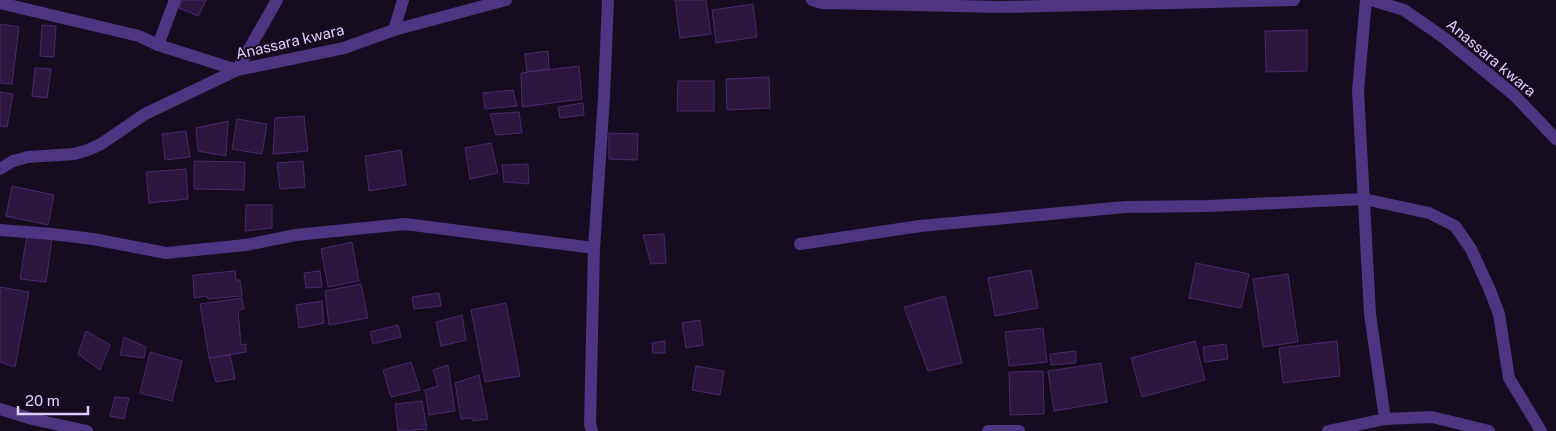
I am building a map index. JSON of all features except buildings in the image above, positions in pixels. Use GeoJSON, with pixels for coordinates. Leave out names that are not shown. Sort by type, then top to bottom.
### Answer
{"type":"FeatureCollection","features":[{"type":"Feature","properties":{"kind":"street"},"geometry":{"type":"LineString","coordinates":[[158,45],[175,0]]}},
{"type":"Feature","properties":{"kind":"street"},"geometry":{"type":"LineString","coordinates":[[0,3],[139,36],[158,45],[237,70],[277,0]]}},
{"type":"Feature","properties":{"kind":"street"},"geometry":{"type":"LineString","coordinates":[[394,30],[403,0]]}},
{"type":"Feature","properties":{"kind":"street","name":"Anassara kwara"},"geometry":{"type":"LineString","coordinates":[[0,169],[13,161],[28,157],[74,154],[88,150],[101,144],[145,114],[237,70],[344,48],[394,30],[506,0]]}},
{"type":"Feature","properties":{"kind":"street"},"geometry":{"type":"LineString","coordinates":[[592,431],[590,424],[594,248],[608,0]]}},
{"type":"Feature","properties":{"kind":"street"},"geometry":{"type":"LineString","coordinates":[[812,0],[822,3],[1001,7],[1294,0]]}},
{"type":"Feature","properties":{"kind":"street"},"geometry":{"type":"LineString","coordinates":[[1366,0],[1358,91],[1370,314],[1385,419]]}},
{"type":"Feature","properties":{"kind":"street","name":"Anassara kwara"},"geometry":{"type":"LineString","coordinates":[[1371,0],[1404,10],[1443,36],[1514,95],[1556,139]]}},
{"type":"Feature","properties":{"kind":"street"},"geometry":{"type":"LineString","coordinates":[[800,244],[920,226],[1125,207],[1208,206],[1364,199],[1430,213],[1454,226],[1471,248],[1499,314],[1509,378],[1541,431]]}},
{"type":"Feature","properties":{"kind":"street"},"geometry":{"type":"LineString","coordinates":[[0,230],[77,237],[166,253],[246,245],[296,235],[404,224],[594,248]]}},
{"type":"Feature","properties":{"kind":"street"},"geometry":{"type":"LineString","coordinates":[[0,409],[32,419],[87,431]]}},
{"type":"Feature","properties":{"kind":"street"},"geometry":{"type":"LineString","coordinates":[[1328,431],[1354,428],[1385,419],[1432,417],[1467,428],[1489,431]]}},
{"type":"Feature","properties":{"kind":"street"},"geometry":{"type":"LineString","coordinates":[[988,431],[1019,431]]}}]}
